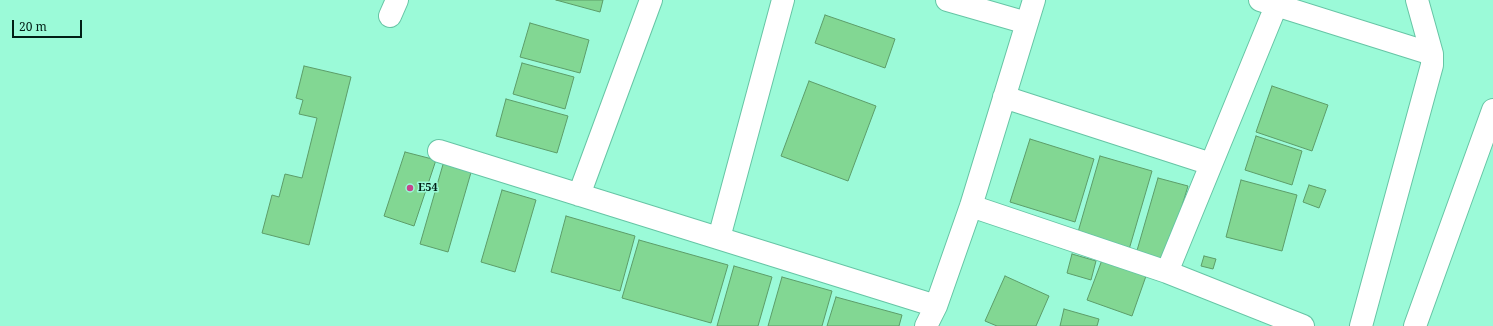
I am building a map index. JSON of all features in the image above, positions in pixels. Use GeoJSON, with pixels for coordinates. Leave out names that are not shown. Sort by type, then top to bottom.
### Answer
{"type":"FeatureCollection","features":[{"type":"Feature","properties":{"kind":"street"},"geometry":{"type":"LineString","coordinates":[[579,195],[651,0]]}},
{"type":"Feature","properties":{"kind":"street"},"geometry":{"type":"LineString","coordinates":[[719,238],[783,0]]}},
{"type":"Feature","properties":{"kind":"street"},"geometry":{"type":"LineString","coordinates":[[947,0],[1027,24]]}},
{"type":"Feature","properties":{"kind":"street"},"geometry":{"type":"LineString","coordinates":[[926,326],[936,306],[971,206],[1034,0]]}},
{"type":"Feature","properties":{"kind":"street"},"geometry":{"type":"LineString","coordinates":[[1361,326],[1432,65],[1432,54],[1417,0]]}},
{"type":"Feature","properties":{"kind":"street"},"geometry":{"type":"LineString","coordinates":[[1167,272],[1211,164],[1268,3],[1432,54]]}},
{"type":"Feature","properties":{"kind":"street"},"geometry":{"type":"LineString","coordinates":[[1004,97],[1211,164]]}},
{"type":"Feature","properties":{"kind":"street"},"geometry":{"type":"LineString","coordinates":[[1415,326],[1493,110]]}},
{"type":"Feature","properties":{"kind":"street"},"geometry":{"type":"LineString","coordinates":[[439,151],[936,306]]}},
{"type":"Feature","properties":{"kind":"street"},"geometry":{"type":"LineString","coordinates":[[971,206],[1167,272],[1303,326]]}},
{"type":"Feature","properties":{"kind":"building"},"geometry":{"type":"Polygon","coordinates":[[[556,0],[603,0],[600,12],[556,0]]]}},
{"type":"Feature","properties":{"kind":"building"},"geometry":{"type":"Polygon","coordinates":[[[825,15],[895,39],[885,68],[815,43],[825,15]]]}},
{"type":"Feature","properties":{"kind":"building"},"geometry":{"type":"Polygon","coordinates":[[[530,23],[589,40],[580,73],[520,57],[530,23]]]}},
{"type":"Feature","properties":{"kind":"building"},"geometry":{"type":"Polygon","coordinates":[[[522,63],[574,77],[565,109],[513,94],[522,63]]]}},
{"type":"Feature","properties":{"kind":"building"},"geometry":{"type":"Polygon","coordinates":[[[304,66],[351,77],[309,245],[262,233],[272,195],[279,197],[285,174],[302,178],[317,118],[299,114],[303,100],[296,98],[304,66]]]}},
{"type":"Feature","properties":{"kind":"building"},"geometry":{"type":"Polygon","coordinates":[[[809,81],[876,106],[848,181],[781,156],[809,81]]]}},
{"type":"Feature","properties":{"kind":"building"},"geometry":{"type":"Polygon","coordinates":[[[1272,86],[1328,105],[1312,151],[1256,132],[1272,86]]]}},
{"type":"Feature","properties":{"kind":"building"},"geometry":{"type":"Polygon","coordinates":[[[506,99],[568,116],[557,153],[496,136],[506,99]]]}},
{"type":"Feature","properties":{"kind":"building"},"geometry":{"type":"Polygon","coordinates":[[[1256,136],[1302,151],[1292,185],[1245,170],[1256,136]]]}},
{"type":"Feature","properties":{"kind":"building"},"geometry":{"type":"Polygon","coordinates":[[[1030,139],[1094,159],[1075,222],[1010,202],[1030,139]]]}},
{"type":"Feature","properties":{"kind":"building","name":"E54"},"geometry":{"type":"Polygon","coordinates":[[[405,152],[436,160],[414,226],[384,216],[405,152]]]}},
{"type":"Feature","properties":{"kind":"building"},"geometry":{"type":"Polygon","coordinates":[[[1100,156],[1152,171],[1128,253],[1076,239],[1100,156]]]}},
{"type":"Feature","properties":{"kind":"building"},"geometry":{"type":"Polygon","coordinates":[[[444,161],[472,169],[448,252],[420,244],[444,161]]]}},
{"type":"Feature","properties":{"kind":"building"},"geometry":{"type":"Polygon","coordinates":[[[1158,178],[1188,186],[1165,262],[1136,254],[1158,178]]]}},
{"type":"Feature","properties":{"kind":"building"},"geometry":{"type":"Polygon","coordinates":[[[1241,180],[1297,195],[1282,251],[1226,237],[1241,180]]]}},
{"type":"Feature","properties":{"kind":"building"},"geometry":{"type":"Polygon","coordinates":[[[1309,185],[1326,190],[1319,208],[1303,202],[1309,185]]]}},
{"type":"Feature","properties":{"kind":"building"},"geometry":{"type":"Polygon","coordinates":[[[502,190],[536,200],[515,272],[481,262],[502,190]]]}},
{"type":"Feature","properties":{"kind":"building"},"geometry":{"type":"Polygon","coordinates":[[[566,216],[635,236],[620,291],[551,272],[566,216]]]}},
{"type":"Feature","properties":{"kind":"building"},"geometry":{"type":"Polygon","coordinates":[[[639,240],[728,265],[711,323],[622,298],[639,240]]]}},
{"type":"Feature","properties":{"kind":"building"},"geometry":{"type":"Polygon","coordinates":[[[1072,254],[1096,261],[1091,280],[1067,273],[1072,254]]]}},
{"type":"Feature","properties":{"kind":"building"},"geometry":{"type":"Polygon","coordinates":[[[1204,256],[1216,259],[1213,269],[1201,266],[1204,256]]]}},
{"type":"Feature","properties":{"kind":"building"},"geometry":{"type":"Polygon","coordinates":[[[1102,260],[1146,276],[1132,316],[1087,300],[1102,260]]]}},
{"type":"Feature","properties":{"kind":"building"},"geometry":{"type":"Polygon","coordinates":[[[734,266],[772,277],[758,326],[717,326],[734,266]]]}},
{"type":"Feature","properties":{"kind":"building"},"geometry":{"type":"Polygon","coordinates":[[[1005,276],[1049,296],[1036,326],[997,326],[985,321],[1005,276]]]}},
{"type":"Feature","properties":{"kind":"building"},"geometry":{"type":"Polygon","coordinates":[[[782,277],[832,291],[822,326],[768,326],[782,277]]]}},
{"type":"Feature","properties":{"kind":"building"},"geometry":{"type":"Polygon","coordinates":[[[836,297],[902,315],[899,326],[827,326],[836,297]]]}},
{"type":"Feature","properties":{"kind":"building"},"geometry":{"type":"Polygon","coordinates":[[[1064,309],[1099,319],[1097,326],[1060,326],[1064,309]]]}},
{"type":"Feature","properties":{"kind":"place","name":"E54"},"geometry":{"type":"Point","coordinates":[410,188]}}]}
